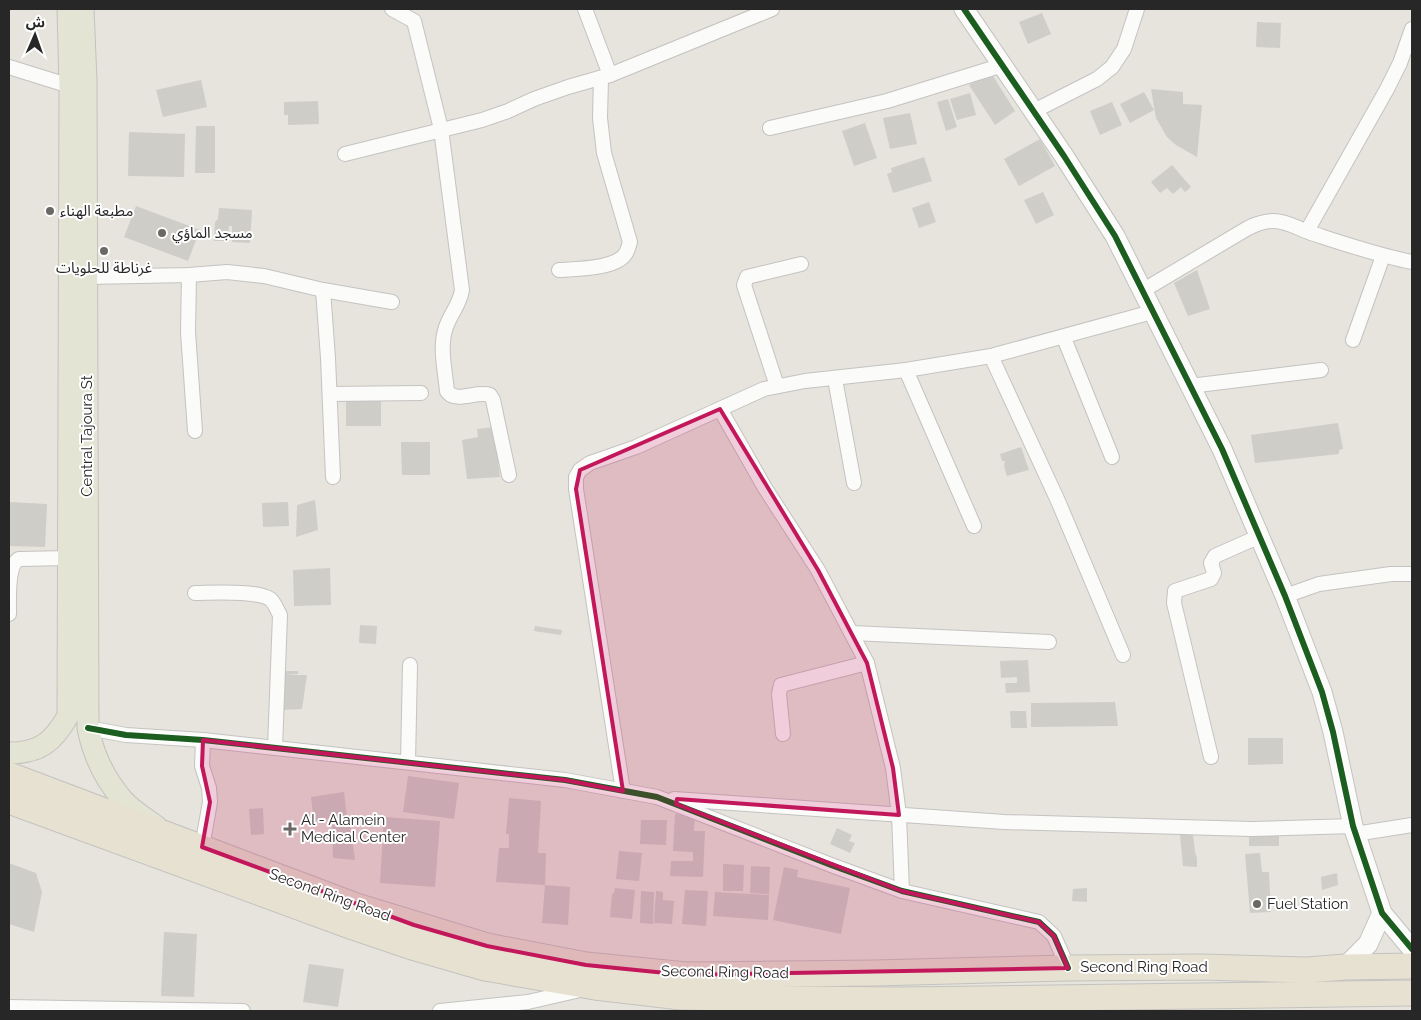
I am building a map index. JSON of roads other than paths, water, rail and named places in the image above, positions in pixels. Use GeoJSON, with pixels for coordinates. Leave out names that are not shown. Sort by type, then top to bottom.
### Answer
{"type":"FeatureCollection","features":[{"type":"Feature","properties":{"kind":"highway","name":"Second Ring Road"},"geometry":{"type":"LineString","coordinates":[[9,775],[356,906],[487,946],[586,965],[686,975],[1068,968],[1202,967],[1308,970],[1345,967],[1412,966]]}},
{"type":"Feature","properties":{"kind":"highway","name":"Second Ring Road"},"geometry":{"type":"LineString","coordinates":[[9,801],[353,927],[412,946],[485,968],[681,1004],[902,1005],[1412,994]]}},
{"type":"Feature","properties":{"kind":"main road","name":"Central Tajoura St"},"geometry":{"type":"LineString","coordinates":[[68,9],[70,86],[78,149],[86,277],[88,728],[98,762],[110,784],[123,800],[166,834]]}},
{"type":"Feature","properties":{"kind":"main road","name":"Central Tajoura St"},"geometry":{"type":"LineString","coordinates":[[9,753],[34,750],[43,746],[59,731],[68,716],[69,558],[78,149],[86,81],[83,9]]}},
{"type":"Feature","properties":{"kind":"street"},"geometry":{"type":"LineString","coordinates":[[392,9],[414,21],[441,129],[462,290],[461,300],[446,326],[443,339],[442,351],[447,390],[449,395],[453,397],[480,393],[490,395],[493,400],[509,476]]}},
{"type":"Feature","properties":{"kind":"street"},"geometry":{"type":"LineString","coordinates":[[559,270],[587,269],[616,262],[626,254],[630,242],[604,153],[600,118],[605,76],[585,9]]}},
{"type":"Feature","properties":{"kind":"street"},"geometry":{"type":"LineString","coordinates":[[346,154],[482,120],[534,99],[605,76],[772,9]]}},
{"type":"Feature","properties":{"kind":"street"},"geometry":{"type":"LineString","coordinates":[[964,9],[1034,111],[1115,236],[1222,449],[1285,596],[1322,692],[1333,732],[1354,830],[1382,914],[1412,949]]}},
{"type":"Feature","properties":{"kind":"street"},"geometry":{"type":"LineString","coordinates":[[1034,111],[1097,78],[1112,67],[1124,48],[1137,9]]}},
{"type":"Feature","properties":{"kind":"street"},"geometry":{"type":"LineString","coordinates":[[1307,231],[1400,63],[1412,29]]}},
{"type":"Feature","properties":{"kind":"street"},"geometry":{"type":"LineString","coordinates":[[770,128],[887,101],[1003,65]]}},
{"type":"Feature","properties":{"kind":"street"},"geometry":{"type":"LineString","coordinates":[[9,67],[70,86]]}},
{"type":"Feature","properties":{"kind":"street"},"geometry":{"type":"LineString","coordinates":[[1142,291],[1248,228],[1274,221],[1286,223],[1384,256],[1412,262]]}},
{"type":"Feature","properties":{"kind":"street"},"geometry":{"type":"LineString","coordinates":[[1353,340],[1384,256]]}},
{"type":"Feature","properties":{"kind":"street"},"geometry":{"type":"LineString","coordinates":[[777,386],[744,285],[746,276],[801,264]]}},
{"type":"Feature","properties":{"kind":"street"},"geometry":{"type":"LineString","coordinates":[[86,277],[189,275],[227,272],[264,276],[323,290],[392,302]]}},
{"type":"Feature","properties":{"kind":"street"},"geometry":{"type":"LineString","coordinates":[[189,275],[188,332],[195,430]]}},
{"type":"Feature","properties":{"kind":"street"},"geometry":{"type":"LineString","coordinates":[[323,290],[333,477]]}},
{"type":"Feature","properties":{"kind":"street"},"geometry":{"type":"LineString","coordinates":[[623,791],[576,489],[576,477],[580,470],[590,463],[636,447],[743,398],[777,386],[906,370],[990,356],[1064,338],[1152,312]]}},
{"type":"Feature","properties":{"kind":"street"},"geometry":{"type":"LineString","coordinates":[[1064,338],[1112,457]]}},
{"type":"Feature","properties":{"kind":"street"},"geometry":{"type":"LineString","coordinates":[[990,356],[1058,501],[1123,655]]}},
{"type":"Feature","properties":{"kind":"street"},"geometry":{"type":"LineString","coordinates":[[906,370],[974,526]]}},
{"type":"Feature","properties":{"kind":"street"},"geometry":{"type":"LineString","coordinates":[[1190,386],[1321,370]]}},
{"type":"Feature","properties":{"kind":"street"},"geometry":{"type":"LineString","coordinates":[[835,379],[854,483]]}},
{"type":"Feature","properties":{"kind":"street"},"geometry":{"type":"LineString","coordinates":[[330,394],[421,393]]}},
{"type":"Feature","properties":{"kind":"street"},"geometry":{"type":"LineString","coordinates":[[720,409],[765,488],[818,570],[867,663],[893,768],[899,815],[902,891]]}},
{"type":"Feature","properties":{"kind":"street"},"geometry":{"type":"LineString","coordinates":[[1211,757],[1174,603],[1175,591],[1211,579],[1214,576],[1212,559],[1218,554],[1260,536]]}},
{"type":"Feature","properties":{"kind":"street"},"geometry":{"type":"LineString","coordinates":[[9,614],[11,569],[14,561],[19,559],[69,558]]}},
{"type":"Feature","properties":{"kind":"street"},"geometry":{"type":"LineString","coordinates":[[1285,596],[1319,584],[1391,574],[1412,574]]}},
{"type":"Feature","properties":{"kind":"street"},"geometry":{"type":"LineString","coordinates":[[195,593],[264,596],[276,606],[280,616],[275,748]]}},
{"type":"Feature","properties":{"kind":"street"},"geometry":{"type":"LineString","coordinates":[[852,633],[1050,642]]}},
{"type":"Feature","properties":{"kind":"street"},"geometry":{"type":"LineString","coordinates":[[783,734],[779,694],[781,685],[867,663]]}},
{"type":"Feature","properties":{"kind":"street"},"geometry":{"type":"LineString","coordinates":[[408,762],[410,665]]}},
{"type":"Feature","properties":{"kind":"street"},"geometry":{"type":"LineString","coordinates":[[88,728],[126,734],[203,740],[565,780],[657,797],[899,815],[1004,822],[1252,829],[1354,830],[1412,825]]}},
{"type":"Feature","properties":{"kind":"street"},"geometry":{"type":"LineString","coordinates":[[202,847],[210,802],[209,788],[202,766],[203,740]]}},
{"type":"Feature","properties":{"kind":"street"},"geometry":{"type":"LineString","coordinates":[[657,797],[902,891],[1039,922],[1054,936],[1068,968]]}},
{"type":"Feature","properties":{"kind":"street"},"geometry":{"type":"LineString","coordinates":[[1345,967],[1368,944],[1382,914]]}},
{"type":"Feature","properties":{"kind":"street"},"geometry":{"type":"LineString","coordinates":[[440,1011],[528,1002],[595,987]]}},
{"type":"Feature","properties":{"kind":"street"},"geometry":{"type":"LineString","coordinates":[[9,1006],[67,1010],[242,1011]]}},
{"type":"Feature","properties":{"kind":"place","name":"مطبعة الهناء"},"geometry":{"type":"Point","coordinates":[50,211]}},
{"type":"Feature","properties":{"kind":"place","name":"مسجد الماؤي"},"geometry":{"type":"Point","coordinates":[162,233]}},
{"type":"Feature","properties":{"kind":"place","name":"غرناطة للحلويات"},"geometry":{"type":"Point","coordinates":[104,251]}},
{"type":"Feature","properties":{"kind":"place","name":"Al - Alamein Medical Center"},"geometry":{"type":"Point","coordinates":[290,829]}},
{"type":"Feature","properties":{"kind":"place","name":"Fuel Station"},"geometry":{"type":"Point","coordinates":[1257,904]}}]}
